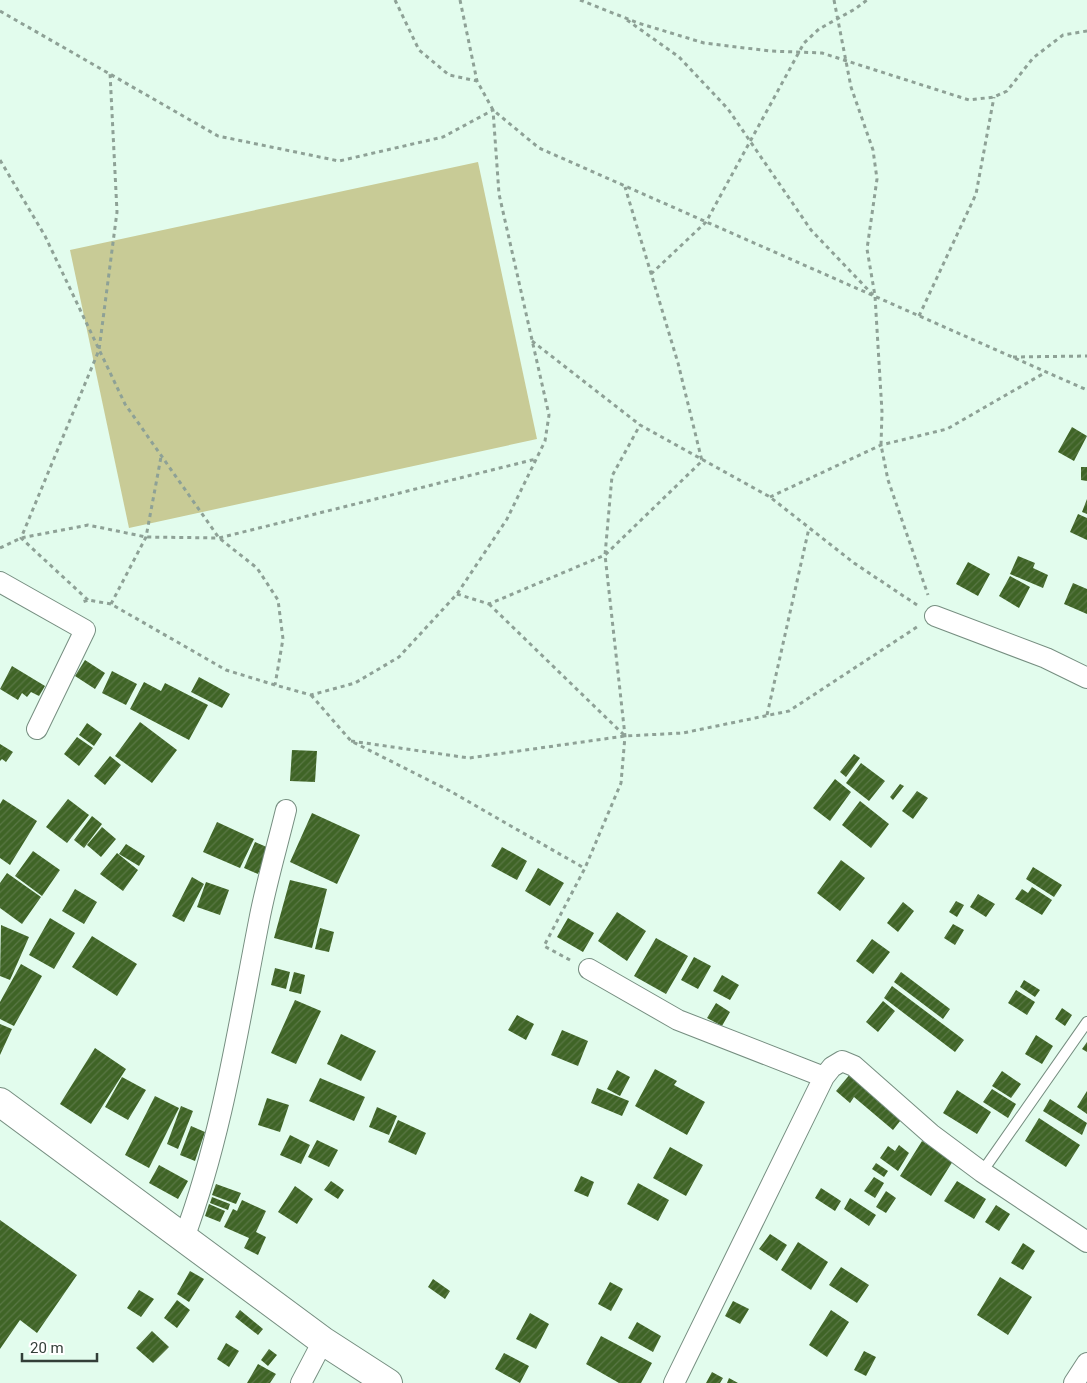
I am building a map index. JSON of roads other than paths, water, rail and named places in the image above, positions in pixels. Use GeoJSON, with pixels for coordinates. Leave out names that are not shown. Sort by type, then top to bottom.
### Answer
{"type":"FeatureCollection","features":[{"type":"Feature","properties":{"kind":"street"},"geometry":{"type":"LineString","coordinates":[[0,582],[85,630],[37,728]]}},
{"type":"Feature","properties":{"kind":"street"},"geometry":{"type":"LineString","coordinates":[[935,616],[1046,658],[1087,678]]}},
{"type":"Feature","properties":{"kind":"street"},"geometry":{"type":"LineString","coordinates":[[184,1238],[199,1198],[229,1082],[260,918],[286,810]]}},
{"type":"Feature","properties":{"kind":"street"},"geometry":{"type":"LineString","coordinates":[[588,969],[678,1020],[824,1077]]}},
{"type":"Feature","properties":{"kind":"street"},"geometry":{"type":"LineString","coordinates":[[674,1383],[824,1077],[832,1067],[842,1061],[854,1066],[931,1134],[982,1172],[1087,1242]]}},
{"type":"Feature","properties":{"kind":"street"},"geometry":{"type":"LineString","coordinates":[[0,1102],[323,1341],[388,1383]]}},
{"type":"Feature","properties":{"kind":"street"},"geometry":{"type":"LineString","coordinates":[[301,1383],[323,1341]]}},
{"type":"Feature","properties":{"kind":"street"},"geometry":{"type":"LineString","coordinates":[[1074,1383],[1087,1362]]}},
{"type":"Feature","properties":{"kind":"lane"},"geometry":{"type":"LineString","coordinates":[[982,1172],[1087,1022]]}}]}
